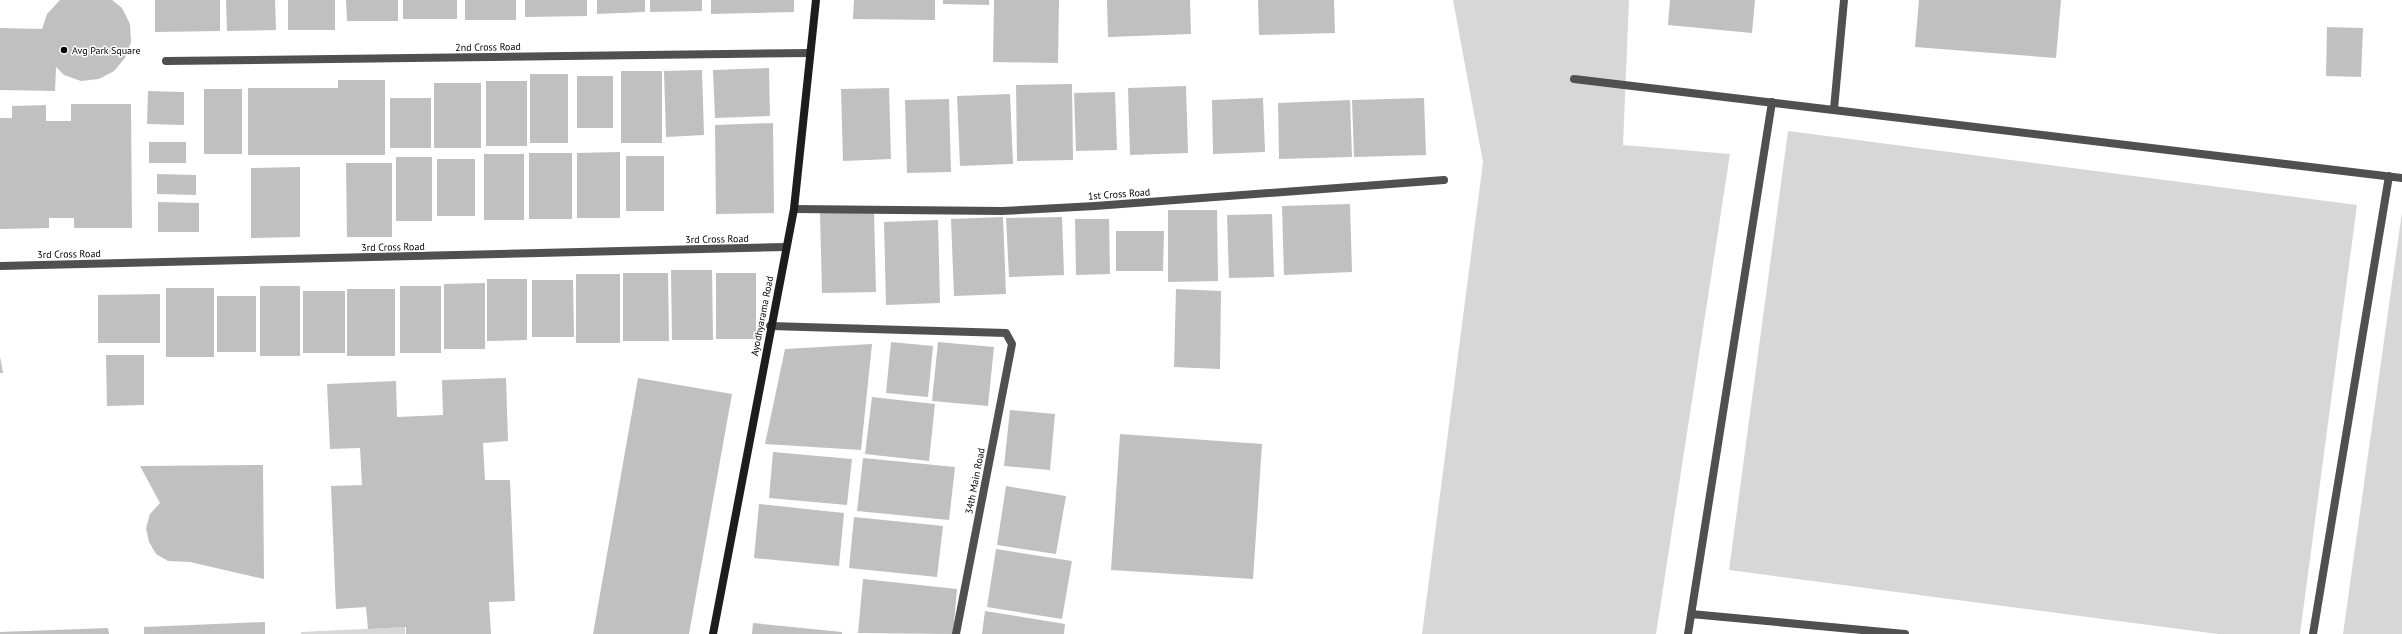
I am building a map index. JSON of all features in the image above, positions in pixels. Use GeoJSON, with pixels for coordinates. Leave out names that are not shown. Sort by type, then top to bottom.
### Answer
{"type":"FeatureCollection","features":[{"type":"Feature","properties":{"kind":"street","name":"Ayodhyarama Road"},"geometry":{"type":"LineString","coordinates":[[712,634],[770,326],[794,209],[816,0]]}},
{"type":"Feature","properties":{"kind":"street"},"geometry":{"type":"LineString","coordinates":[[1834,109],[1844,0]]}},
{"type":"Feature","properties":{"kind":"street","name":"2nd Cross Road"},"geometry":{"type":"LineString","coordinates":[[166,61],[810,53]]}},
{"type":"Feature","properties":{"kind":"street"},"geometry":{"type":"LineString","coordinates":[[1574,79],[2402,178]]}},
{"type":"Feature","properties":{"kind":"street"},"geometry":{"type":"LineString","coordinates":[[1688,634],[1772,102]]}},
{"type":"Feature","properties":{"kind":"street"},"geometry":{"type":"LineString","coordinates":[[2313,634],[2389,176]]}},
{"type":"Feature","properties":{"kind":"street","name":"1st Cross Road"},"geometry":{"type":"LineString","coordinates":[[794,209],[1010,211],[1444,180]]}},
{"type":"Feature","properties":{"kind":"street","name":"3rd Cross Road"},"geometry":{"type":"LineString","coordinates":[[0,266],[786,247]]}},
{"type":"Feature","properties":{"kind":"street","name":"34th Main Road"},"geometry":{"type":"LineString","coordinates":[[770,326],[1006,333],[1012,344],[956,634]]}},
{"type":"Feature","properties":{"kind":"street"},"geometry":{"type":"LineString","coordinates":[[1691,614],[1905,634]]}},
{"type":"Feature","properties":{"kind":"shaded area"},"geometry":{"type":"Polygon","coordinates":[[[1453,0],[1629,0],[1623,145],[1730,154],[1656,634],[1422,634],[1483,162],[1453,0]]]}},
{"type":"Feature","properties":{"kind":"shaded area"},"geometry":{"type":"Polygon","coordinates":[[[1788,131],[2357,205],[2300,634],[2218,634],[1729,570],[1788,131]]]}},
{"type":"Feature","properties":{"kind":"shaded area"},"geometry":{"type":"Polygon","coordinates":[[[2402,212],[2402,634],[2343,634],[2402,212]]]}},
{"type":"Feature","properties":{"kind":"shaded area"},"geometry":{"type":"Polygon","coordinates":[[[405,627],[405,634],[301,634],[301,632],[405,627]]]}},
{"type":"Feature","properties":{"kind":"building","name":"Avg Park Square"},"geometry":{"type":"Polygon","coordinates":[[[60,0],[112,0],[122,8],[130,24],[131,42],[125,58],[114,71],[99,79],[81,81],[64,75],[56,67],[55,91],[0,90],[0,28],[42,29],[47,14],[60,0]]]}},
{"type":"Feature","properties":{"kind":"building"},"geometry":{"type":"Polygon","coordinates":[[[155,0],[220,0],[220,31],[155,32],[155,0]]]}},
{"type":"Feature","properties":{"kind":"building"},"geometry":{"type":"Polygon","coordinates":[[[226,0],[275,0],[276,30],[227,31],[226,0]]]}},
{"type":"Feature","properties":{"kind":"building"},"geometry":{"type":"Polygon","coordinates":[[[288,0],[335,0],[335,30],[288,30],[288,0]]]}},
{"type":"Feature","properties":{"kind":"building"},"geometry":{"type":"Polygon","coordinates":[[[346,0],[398,0],[398,21],[347,21],[346,0]]]}},
{"type":"Feature","properties":{"kind":"building"},"geometry":{"type":"Polygon","coordinates":[[[403,0],[457,0],[457,19],[403,19],[403,0]]]}},
{"type":"Feature","properties":{"kind":"building"},"geometry":{"type":"Polygon","coordinates":[[[465,0],[516,0],[516,20],[465,20],[465,0]]]}},
{"type":"Feature","properties":{"kind":"building"},"geometry":{"type":"Polygon","coordinates":[[[525,0],[587,0],[587,16],[525,17],[525,0]]]}},
{"type":"Feature","properties":{"kind":"building"},"geometry":{"type":"Polygon","coordinates":[[[597,0],[645,0],[645,12],[597,14],[597,0]]]}},
{"type":"Feature","properties":{"kind":"building"},"geometry":{"type":"Polygon","coordinates":[[[650,0],[702,0],[702,11],[650,12],[650,0]]]}},
{"type":"Feature","properties":{"kind":"building"},"geometry":{"type":"Polygon","coordinates":[[[711,0],[794,0],[794,12],[711,14],[711,0]]]}},
{"type":"Feature","properties":{"kind":"building"},"geometry":{"type":"Polygon","coordinates":[[[854,0],[935,0],[935,20],[853,19],[854,0]]]}},
{"type":"Feature","properties":{"kind":"building"},"geometry":{"type":"Polygon","coordinates":[[[943,0],[989,0],[989,5],[943,4],[943,0]]]}},
{"type":"Feature","properties":{"kind":"building"},"geometry":{"type":"Polygon","coordinates":[[[994,0],[1059,0],[1058,63],[993,62],[994,0]]]}},
{"type":"Feature","properties":{"kind":"building"},"geometry":{"type":"Polygon","coordinates":[[[1107,0],[1190,0],[1191,34],[1108,37],[1107,0]]]}},
{"type":"Feature","properties":{"kind":"building"},"geometry":{"type":"Polygon","coordinates":[[[1258,0],[1334,0],[1335,33],[1259,35],[1258,0]]]}},
{"type":"Feature","properties":{"kind":"building"},"geometry":{"type":"Polygon","coordinates":[[[1670,0],[1755,0],[1752,33],[1668,25],[1670,0]]]}},
{"type":"Feature","properties":{"kind":"building"},"geometry":{"type":"Polygon","coordinates":[[[1919,0],[2061,0],[2056,58],[1915,47],[1919,0]]]}},
{"type":"Feature","properties":{"kind":"building"},"geometry":{"type":"Polygon","coordinates":[[[2327,27],[2363,28],[2361,77],[2326,76],[2327,27]]]}},
{"type":"Feature","properties":{"kind":"building"},"geometry":{"type":"Polygon","coordinates":[[[769,68],[770,116],[715,118],[713,70],[769,68]]]}},
{"type":"Feature","properties":{"kind":"building"},"geometry":{"type":"Polygon","coordinates":[[[702,70],[704,135],[666,137],[664,71],[702,70]]]}},
{"type":"Feature","properties":{"kind":"building"},"geometry":{"type":"Polygon","coordinates":[[[621,71],[662,71],[662,143],[621,143],[621,71]]]}},
{"type":"Feature","properties":{"kind":"building"},"geometry":{"type":"Polygon","coordinates":[[[530,74],[568,74],[568,143],[530,143],[530,74]]]}},
{"type":"Feature","properties":{"kind":"building"},"geometry":{"type":"Polygon","coordinates":[[[577,76],[613,76],[613,128],[577,128],[577,76]]]}},
{"type":"Feature","properties":{"kind":"building"},"geometry":{"type":"Polygon","coordinates":[[[338,80],[385,80],[385,155],[248,155],[248,88],[338,88],[338,80]]]}},
{"type":"Feature","properties":{"kind":"building"},"geometry":{"type":"Polygon","coordinates":[[[486,81],[527,81],[527,146],[486,146],[486,81]]]}},
{"type":"Feature","properties":{"kind":"building"},"geometry":{"type":"Polygon","coordinates":[[[434,83],[481,83],[481,148],[434,148],[434,83]]]}},
{"type":"Feature","properties":{"kind":"building"},"geometry":{"type":"Polygon","coordinates":[[[1072,84],[1073,160],[1017,161],[1016,85],[1072,84]]]}},
{"type":"Feature","properties":{"kind":"building"},"geometry":{"type":"Polygon","coordinates":[[[1186,86],[1188,153],[1130,155],[1128,88],[1186,86]]]}},
{"type":"Feature","properties":{"kind":"building"},"geometry":{"type":"Polygon","coordinates":[[[889,88],[891,159],[843,161],[841,89],[889,88]]]}},
{"type":"Feature","properties":{"kind":"building"},"geometry":{"type":"Polygon","coordinates":[[[204,89],[242,89],[242,154],[204,154],[204,89]]]}},
{"type":"Feature","properties":{"kind":"building"},"geometry":{"type":"Polygon","coordinates":[[[148,91],[184,92],[184,125],[147,124],[148,91]]]}},
{"type":"Feature","properties":{"kind":"building"},"geometry":{"type":"Polygon","coordinates":[[[1115,92],[1117,150],[1076,151],[1074,93],[1115,92]]]}},
{"type":"Feature","properties":{"kind":"building"},"geometry":{"type":"Polygon","coordinates":[[[1010,94],[1013,164],[960,166],[957,96],[1010,94]]]}},
{"type":"Feature","properties":{"kind":"building"},"geometry":{"type":"Polygon","coordinates":[[[390,98],[431,98],[431,148],[390,148],[390,98]]]}},
{"type":"Feature","properties":{"kind":"building"},"geometry":{"type":"Polygon","coordinates":[[[1263,98],[1265,152],[1213,154],[1212,100],[1263,98]]]}},
{"type":"Feature","properties":{"kind":"building"},"geometry":{"type":"Polygon","coordinates":[[[1424,98],[1426,155],[1354,157],[1352,100],[1424,98]]]}},
{"type":"Feature","properties":{"kind":"building"},"geometry":{"type":"Polygon","coordinates":[[[949,99],[951,172],[907,173],[905,100],[949,99]]]}},
{"type":"Feature","properties":{"kind":"building"},"geometry":{"type":"Polygon","coordinates":[[[1350,100],[1352,157],[1279,159],[1278,103],[1350,100]]]}},
{"type":"Feature","properties":{"kind":"building"},"geometry":{"type":"Polygon","coordinates":[[[71,104],[131,104],[132,228],[74,228],[74,218],[49,218],[49,228],[0,229],[0,118],[12,118],[12,106],[46,105],[46,121],[71,121],[71,104]]]}},
{"type":"Feature","properties":{"kind":"building"},"geometry":{"type":"Polygon","coordinates":[[[773,123],[774,213],[716,214],[715,125],[773,123]]]}},
{"type":"Feature","properties":{"kind":"building"},"geometry":{"type":"Polygon","coordinates":[[[149,142],[186,142],[186,163],[149,163],[149,142]]]}},
{"type":"Feature","properties":{"kind":"building"},"geometry":{"type":"Polygon","coordinates":[[[620,152],[620,218],[577,218],[577,153],[620,152]]]}},
{"type":"Feature","properties":{"kind":"building"},"geometry":{"type":"Polygon","coordinates":[[[529,153],[572,153],[572,219],[529,219],[529,153]]]}},
{"type":"Feature","properties":{"kind":"building"},"geometry":{"type":"Polygon","coordinates":[[[484,154],[524,154],[524,220],[484,220],[484,154]]]}},
{"type":"Feature","properties":{"kind":"building"},"geometry":{"type":"Polygon","coordinates":[[[626,156],[664,156],[664,211],[626,211],[626,156]]]}},
{"type":"Feature","properties":{"kind":"building"},"geometry":{"type":"Polygon","coordinates":[[[396,157],[432,157],[432,221],[396,221],[396,157]]]}},
{"type":"Feature","properties":{"kind":"building"},"geometry":{"type":"Polygon","coordinates":[[[437,159],[475,159],[475,216],[437,216],[437,159]]]}},
{"type":"Feature","properties":{"kind":"building"},"geometry":{"type":"Polygon","coordinates":[[[346,163],[392,163],[392,237],[347,237],[346,163]]]}},
{"type":"Feature","properties":{"kind":"building"},"geometry":{"type":"Polygon","coordinates":[[[300,167],[300,237],[251,238],[251,168],[300,167]]]}},
{"type":"Feature","properties":{"kind":"building"},"geometry":{"type":"Polygon","coordinates":[[[157,174],[196,175],[196,195],[157,194],[157,174]]]}},
{"type":"Feature","properties":{"kind":"building"},"geometry":{"type":"Polygon","coordinates":[[[158,202],[199,203],[199,232],[158,232],[158,202]]]}},
{"type":"Feature","properties":{"kind":"building"},"geometry":{"type":"Polygon","coordinates":[[[1350,204],[1352,272],[1284,275],[1282,206],[1350,204]]]}},
{"type":"Feature","properties":{"kind":"building"},"geometry":{"type":"Polygon","coordinates":[[[1168,210],[1217,210],[1218,281],[1168,282],[1168,210]]]}},
{"type":"Feature","properties":{"kind":"building"},"geometry":{"type":"Polygon","coordinates":[[[874,211],[876,292],[822,293],[820,213],[874,211]]]}},
{"type":"Feature","properties":{"kind":"building"},"geometry":{"type":"Polygon","coordinates":[[[1272,214],[1274,277],[1229,278],[1227,215],[1272,214]]]}},
{"type":"Feature","properties":{"kind":"building"},"geometry":{"type":"Polygon","coordinates":[[[1003,217],[1006,294],[954,296],[951,219],[1003,217]]]}},
{"type":"Feature","properties":{"kind":"building"},"geometry":{"type":"Polygon","coordinates":[[[1062,217],[1064,275],[1009,277],[1006,218],[1062,217]]]}},
{"type":"Feature","properties":{"kind":"building"},"geometry":{"type":"Polygon","coordinates":[[[1075,219],[1109,219],[1110,274],[1076,275],[1075,219]]]}},
{"type":"Feature","properties":{"kind":"building"},"geometry":{"type":"Polygon","coordinates":[[[938,220],[940,303],[886,305],[884,222],[938,220]]]}},
{"type":"Feature","properties":{"kind":"building"},"geometry":{"type":"Polygon","coordinates":[[[1116,231],[1164,231],[1163,271],[1116,271],[1116,231]]]}},
{"type":"Feature","properties":{"kind":"building"},"geometry":{"type":"Polygon","coordinates":[[[671,270],[712,270],[713,340],[672,340],[671,270]]]}},
{"type":"Feature","properties":{"kind":"building"},"geometry":{"type":"Polygon","coordinates":[[[623,273],[668,273],[669,341],[623,341],[623,273]]]}},
{"type":"Feature","properties":{"kind":"building"},"geometry":{"type":"Polygon","coordinates":[[[716,273],[756,273],[756,339],[716,339],[716,273]]]}},
{"type":"Feature","properties":{"kind":"building"},"geometry":{"type":"Polygon","coordinates":[[[576,274],[620,274],[620,343],[576,343],[576,274]]]}},
{"type":"Feature","properties":{"kind":"building"},"geometry":{"type":"Polygon","coordinates":[[[487,279],[527,279],[527,340],[487,341],[487,279]]]}},
{"type":"Feature","properties":{"kind":"building"},"geometry":{"type":"Polygon","coordinates":[[[532,280],[573,280],[574,337],[532,337],[532,280]]]}},
{"type":"Feature","properties":{"kind":"building"},"geometry":{"type":"Polygon","coordinates":[[[485,283],[485,349],[444,349],[444,284],[485,283]]]}},
{"type":"Feature","properties":{"kind":"building"},"geometry":{"type":"Polygon","coordinates":[[[260,286],[300,286],[300,356],[260,356],[260,286]]]}},
{"type":"Feature","properties":{"kind":"building"},"geometry":{"type":"Polygon","coordinates":[[[400,286],[441,286],[441,353],[400,353],[400,286]]]}},
{"type":"Feature","properties":{"kind":"building"},"geometry":{"type":"Polygon","coordinates":[[[166,288],[214,288],[214,357],[166,357],[166,288]]]}},
{"type":"Feature","properties":{"kind":"building"},"geometry":{"type":"Polygon","coordinates":[[[347,289],[395,289],[395,356],[347,356],[347,289]]]}},
{"type":"Feature","properties":{"kind":"building"},"geometry":{"type":"Polygon","coordinates":[[[1176,289],[1221,291],[1220,369],[1174,367],[1176,289]]]}},
{"type":"Feature","properties":{"kind":"building"},"geometry":{"type":"Polygon","coordinates":[[[303,291],[345,291],[345,353],[303,353],[303,291]]]}},
{"type":"Feature","properties":{"kind":"building"},"geometry":{"type":"Polygon","coordinates":[[[160,294],[160,343],[98,343],[98,295],[160,294]]]}},
{"type":"Feature","properties":{"kind":"building"},"geometry":{"type":"Polygon","coordinates":[[[217,296],[256,296],[256,352],[217,352],[217,296]]]}},
{"type":"Feature","properties":{"kind":"building"},"geometry":{"type":"Polygon","coordinates":[[[891,342],[933,346],[928,397],[886,393],[891,342]]]}},
{"type":"Feature","properties":{"kind":"building"},"geometry":{"type":"Polygon","coordinates":[[[938,342],[994,347],[988,406],[932,401],[938,342]]]}},
{"type":"Feature","properties":{"kind":"building"},"geometry":{"type":"Polygon","coordinates":[[[872,344],[861,450],[765,444],[785,349],[872,344]]]}},
{"type":"Feature","properties":{"kind":"building"},"geometry":{"type":"Polygon","coordinates":[[[106,355],[144,355],[144,405],[107,406],[106,355]]]}},
{"type":"Feature","properties":{"kind":"building"},"geometry":{"type":"Polygon","coordinates":[[[0,357],[3,373],[0,373],[0,357]]]}},
{"type":"Feature","properties":{"kind":"building"},"geometry":{"type":"Polygon","coordinates":[[[506,378],[508,441],[483,443],[485,480],[510,480],[515,601],[489,602],[491,634],[406,634],[406,627],[368,629],[366,607],[336,609],[331,486],[362,485],[360,448],[330,449],[327,384],[396,381],[397,417],[443,415],[442,380],[506,378]]]}},
{"type":"Feature","properties":{"kind":"building"},"geometry":{"type":"Polygon","coordinates":[[[638,378],[732,394],[689,634],[593,634],[638,378]]]}},
{"type":"Feature","properties":{"kind":"building"},"geometry":{"type":"Polygon","coordinates":[[[872,397],[935,404],[929,461],[865,454],[872,397]]]}},
{"type":"Feature","properties":{"kind":"building"},"geometry":{"type":"Polygon","coordinates":[[[1010,410],[1055,414],[1050,470],[1004,466],[1010,410]]]}},
{"type":"Feature","properties":{"kind":"building"},"geometry":{"type":"Polygon","coordinates":[[[1120,434],[1262,444],[1253,579],[1111,570],[1120,434]]]}},
{"type":"Feature","properties":{"kind":"building"},"geometry":{"type":"Polygon","coordinates":[[[773,452],[852,459],[847,505],[769,498],[773,452]]]}},
{"type":"Feature","properties":{"kind":"building"},"geometry":{"type":"Polygon","coordinates":[[[863,458],[955,467],[949,520],[857,511],[863,458]]]}},
{"type":"Feature","properties":{"kind":"building"},"geometry":{"type":"Polygon","coordinates":[[[263,465],[264,579],[190,562],[168,561],[156,554],[149,542],[146,528],[150,514],[160,503],[140,466],[263,465]]]}},
{"type":"Feature","properties":{"kind":"building"},"geometry":{"type":"Polygon","coordinates":[[[1006,486],[1066,496],[1056,554],[997,545],[1006,486]]]}},
{"type":"Feature","properties":{"kind":"building"},"geometry":{"type":"Polygon","coordinates":[[[759,504],[844,513],[839,566],[754,558],[759,504]]]}},
{"type":"Feature","properties":{"kind":"building"},"geometry":{"type":"Polygon","coordinates":[[[854,517],[943,526],[937,577],[849,568],[854,517]]]}},
{"type":"Feature","properties":{"kind":"building"},"geometry":{"type":"Polygon","coordinates":[[[996,549],[1072,561],[1062,619],[987,607],[996,549]]]}},
{"type":"Feature","properties":{"kind":"building"},"geometry":{"type":"Polygon","coordinates":[[[863,579],[957,589],[953,634],[858,633],[863,579]]]}},
{"type":"Feature","properties":{"kind":"building"},"geometry":{"type":"Polygon","coordinates":[[[985,611],[1065,624],[1064,634],[982,634],[985,611]]]}},
{"type":"Feature","properties":{"kind":"building"},"geometry":{"type":"Polygon","coordinates":[[[265,622],[265,634],[144,634],[144,627],[265,622]]]}},
{"type":"Feature","properties":{"kind":"building"},"geometry":{"type":"Polygon","coordinates":[[[753,623],[842,632],[842,634],[752,634],[753,623]]]}},
{"type":"Feature","properties":{"kind":"building"},"geometry":{"type":"Polygon","coordinates":[[[108,628],[109,634],[0,634],[0,632],[108,628]]]}},
{"type":"Feature","properties":{"kind":"place","name":"Avg Park Square"},"geometry":{"type":"Point","coordinates":[64,50]}}]}
